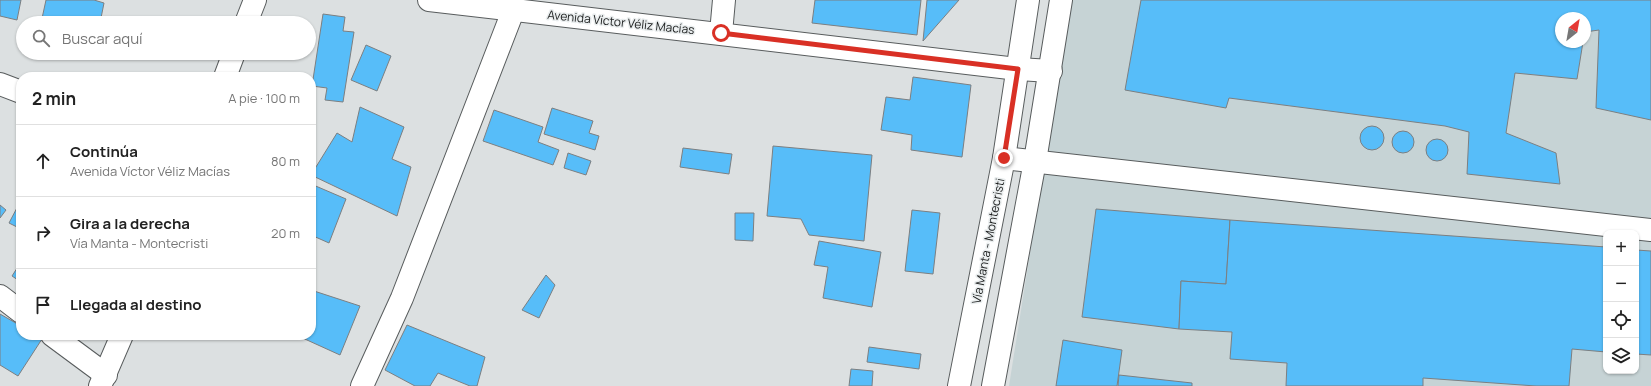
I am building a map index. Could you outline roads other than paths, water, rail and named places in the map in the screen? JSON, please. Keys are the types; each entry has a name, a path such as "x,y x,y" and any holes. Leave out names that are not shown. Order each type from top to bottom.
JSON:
{"street":[{"path":"249,16 255,0"},
{"path":"721,33 724,0"},
{"name":"Vía Manta - Montecristi","path":"959,386 1004,158 1028,0"},
{"path":"993,386 1051,71 1061,0"},
{"name":"Avenida Víctor Véliz Macías","path":"439,1 513,11 721,33 1018,69 1051,71"},
{"path":"362,386 402,298 513,11"},
{"path":"227,72 231,60"},
{"path":"0,84 16,90"},
{"path":"1004,158 1651,230"},
{"path":"0,296 16,308"},
{"path":"58,340 103,380 120,340"}]}
